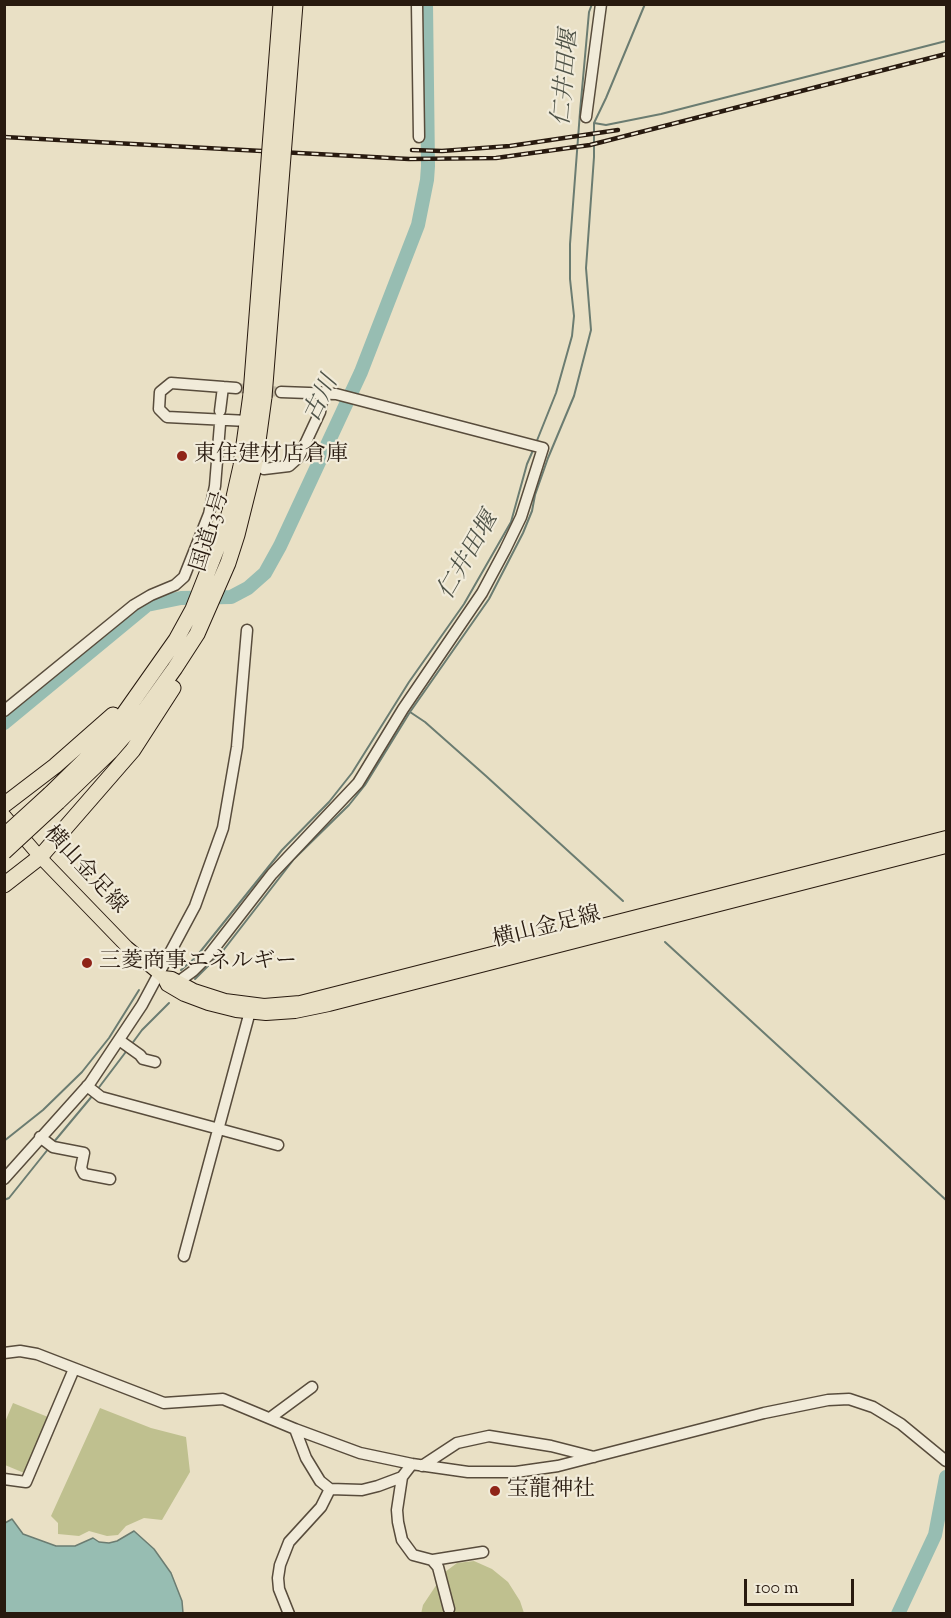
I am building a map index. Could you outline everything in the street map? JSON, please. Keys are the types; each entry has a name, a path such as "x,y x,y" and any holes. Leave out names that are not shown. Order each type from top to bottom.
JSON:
{"highway":[{"name":"国道13号","path":"4,852 95,750 155,673 176,640 200,609 237,535 255,464 257,396 281,4"},
{"name":"国道13号","path":"210,588 242,466 248,422 257,396 296,4"},
{"name":"国道13号","path":"4,836 111,751 137,721 197,634 200,609"},
{"path":"4,885 40,857 133,750 184,672 197,634"},
{"path":"4,805 55,766 102,725 155,673"}],"main road":[{"name":"横山金足線","path":"4,815 40,857 127,947 161,976 167,985 195,1000 222,1008 295,1012 946,847"},
{"name":"横山金足線","path":"161,976 172,978 211,996 251,1008 315,1000 946,837"}],"street":[{"path":"417,4 419,137"},
{"path":"586,117 601,4"},
{"path":"236,388 171,383 160,392 159,409 166,417 248,422"},
{"path":"220,411 223,387"},
{"path":"178,982 194,971 272,874 358,783 408,700 482,593 506,550 521,517 543,448 330,393 281,392"},
{"path":"255,464 264,469 289,466 299,457 330,393"},
{"path":"4,711 134,605 175,585 184,577 209,514 215,486 220,423"},
{"path":"4,1179 46,1142 92,1090 126,1045 195,906 223,828 237,747 247,630"},
{"path":"184,1256 251,1008"},
{"path":"126,1045 144,1059 155,1062"},
{"path":"92,1090 219,1130 278,1145"},
{"path":"46,1142 84,1153 81,1168 84,1174 110,1179"},
{"path":"4,1353 20,1351 37,1354 164,1403 223,1399 360,1453 417,1465 493,1473 558,1466 828,1400 849,1400 873,1407 901,1424 945,1460"},
{"path":"4,1479 26,1482 74,1369"},
{"path":"270,1418 312,1387"},
{"path":"295,1429 306,1458 320,1481 330,1490 362,1490 402,1477 417,1465 457,1443 489,1436 551,1446 594,1457"},
{"path":"402,1477 397,1510 398,1522 402,1540 413,1555 433,1560 483,1552"},
{"path":"289,1614 279,1589 280,1564 289,1542 321,1507 330,1490"},
{"path":"433,1560 438,1567 449,1609"}],"green space":[{"path":"13,1403 53,1419 29,1475 5,1465 5,1422"},
{"path":"100,1408 151,1428 186,1437 190,1472 162,1520 144,1518 126,1526 118,1535 107,1536 89,1531 79,1536 58,1534 58,1523 51,1516"},
{"path":"474,1561 492,1569 508,1582 520,1601 524,1613 421,1614 423,1605 445,1572 457,1563"}],"water":[{"path":"12,1519 23,1534 56,1546 75,1546 93,1538 99,1542 109,1543 134,1531 154,1549 171,1573 182,1601 183,1613 5,1613 5,1523"}],"waterway":[{"name":"古川","path":"4,723 147,605 181,598 231,597 248,588 265,573 280,546 361,372 418,225 428,166 426,4"},
{"name":"仁井田堰","path":"536,443 556,393 572,336 574,316 570,279 570,244 589,12 592,4"},
{"path":"195,979 222,952 294,859 349,805 365,785 410,712 489,599 523,533 548,458 574,396 591,330 586,268 594,157 594,123 645,4"},
{"path":"594,123 606,125 661,114 946,41"},
{"name":"仁井田堰","path":"181,970 196,957 282,850 329,802 352,773 409,682 464,604 511,522 527,464 534,448"},
{"path":"410,712 425,722 486,776 623,901"},
{"path":"665,942 946,1200"},
{"path":"4,1141 43,1110 82,1072 109,1038 139,990"},
{"path":"131,1045 142,1030 169,1003"},
{"path":"97,1090 128,1049"},
{"path":"53,1143 93,1095"},
{"path":"4,1200 9,1198 49,1148"},
{"path":"898,1614 935,1535 946,1477"}],"tunnel":[{"path":"236,388 281,392"}],"railway":[{"path":"4,137 409,159 496,158 590,145 946,54"},
{"path":"412,150 442,151 510,146 618,130"}],"place":[{"name":"東住建材店倉庫","path":"182,456"},
{"name":"三菱商事エネルギー","path":"87,963"},
{"name":"宝龍神社","path":"495,1491"}]}
